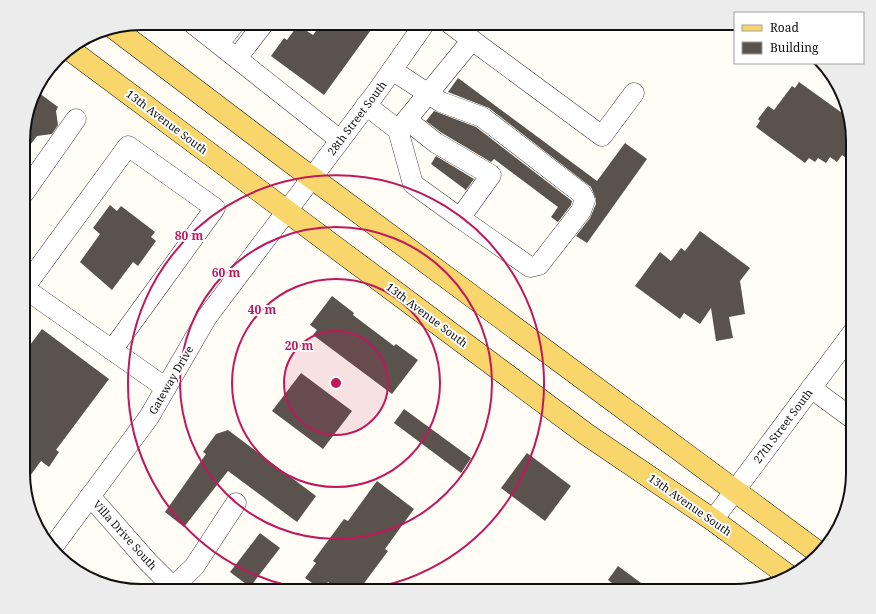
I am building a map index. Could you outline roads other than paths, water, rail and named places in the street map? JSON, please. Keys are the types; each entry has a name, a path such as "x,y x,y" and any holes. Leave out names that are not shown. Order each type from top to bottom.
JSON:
{"main road":[{"path":"119,32 312,178 815,550"},
{"name":"13th Avenue South","path":"74,53 586,434 713,520 784,573"}],"street":[{"path":"201,30 340,140"},
{"path":"228,51 233,30"},
{"path":"228,51 244,30"},
{"path":"228,51 255,30"},
{"name":"28th Street South","path":"287,211 392,70 419,30"},
{"path":"458,30 602,136 634,93"},
{"path":"392,70 428,94 441,102 482,117 581,193 585,200 581,211 539,265 530,268 413,184 403,125 428,94 472,40"},
{"path":"366,105 436,143 491,176 460,218"},
{"path":"30,184 76,119"},
{"path":"30,280 128,146 215,208 112,350"},
{"name":"Gateway Drive","path":"55,544 149,417 207,317 287,211"},
{"path":"30,292 166,388"},
{"name":"27th Street South","path":"713,520 846,341"},
{"path":"811,388 846,413"},
{"name":"Villa Drive South","path":"90,496 148,562 170,584"},
{"path":"179,584 194,567 236,504"}]}
